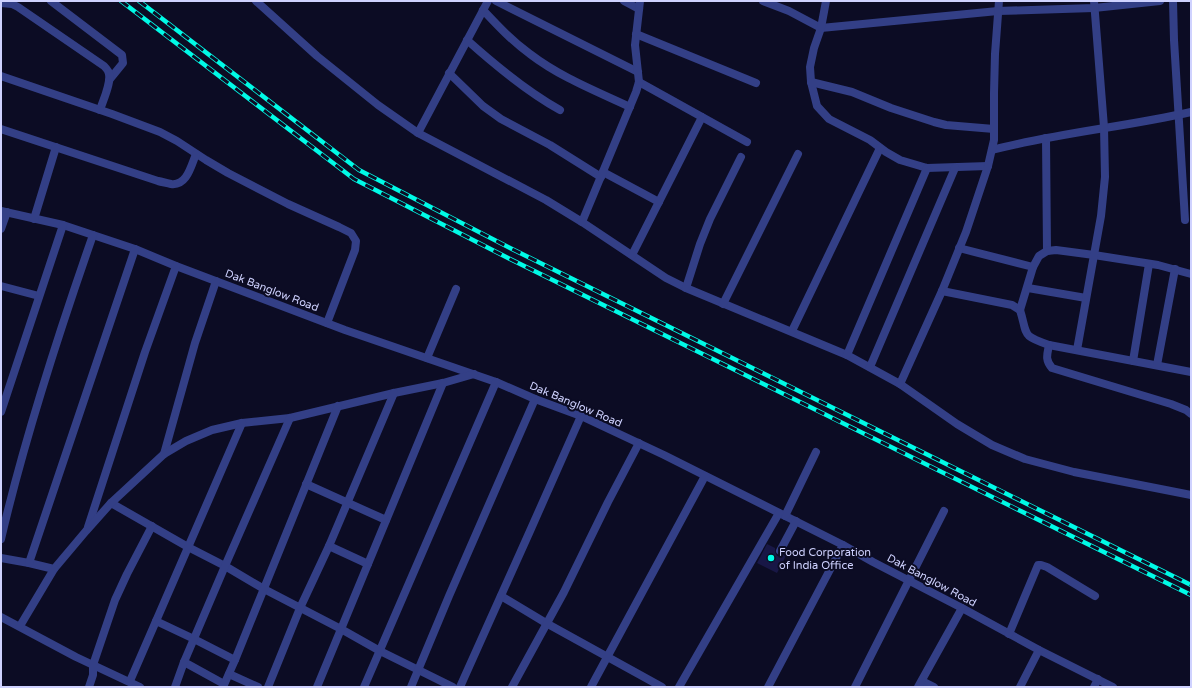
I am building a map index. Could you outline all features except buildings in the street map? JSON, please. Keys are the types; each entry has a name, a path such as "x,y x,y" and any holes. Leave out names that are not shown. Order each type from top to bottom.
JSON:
{"street":[{"path":"51,1 122,55 123,63 110,79 100,110"},
{"path":"256,1 317,56 378,105 418,132 540,197 582,222 666,278 723,304 792,331 847,355 900,384 962,428 992,445 1025,459 1074,472 1191,495"},
{"path":"418,132 488,1"},
{"path":"496,1 638,72"},
{"path":"582,222 630,107 638,82 635,45 640,5 624,1"},
{"path":"763,1 789,11 821,28 998,11 1160,1"},
{"path":"826,1 821,28 814,48 810,67 811,82 817,106 830,119 870,140 900,160 927,168 988,166"},
{"path":"900,384 942,291 988,166 994,140 995,54 999,1"},
{"path":"1173,1 1179,115 1187,188 1186,220"},
{"path":"1,3 12,4 18,7 97,62 109,71 110,79"},
{"path":"1077,350 1101,216 1105,177 1104,127 1094,4"},
{"path":"483,10 504,32 544,64 630,107"},
{"path":"636,34 756,83"},
{"path":"467,40 501,70 528,91 560,110"},
{"path":"449,73 484,106 501,119 602,174 659,202"},
{"path":"1,76 160,132 228,173 270,195 350,233 356,240 354,250 327,323"},
{"path":"638,82 747,142"},
{"path":"811,82 852,92 891,108 934,122 946,125 994,129"},
{"path":"992,150 1046,138 1104,127 1154,120 1191,112"},
{"path":"632,255 702,117"},
{"path":"1,129 158,181 172,184 179,184 189,173 196,154"},
{"path":"1046,138 1047,251"},
{"path":"34,219 56,147"},
{"path":"792,331 880,148"},
{"path":"723,304 798,154"},
{"path":"686,288 700,244 710,219 741,157"},
{"path":"847,355 927,168"},
{"path":"870,367 955,168"},
{"path":"1,229 4,212"},
{"name":"Dak Banglow Road","path":"4,212 63,225 135,249 327,323 496,382 535,399 581,416 796,521 962,608 1008,634 1113,687"},
{"path":"1,412 4,396 63,225"},
{"path":"1,539 34,418 66,312 92,234"},
{"path":"959,248 1034,267"},
{"path":"29,563 135,249"},
{"path":"1191,274 1175,269 1094,255 1056,250 1047,251 1039,256 1020,310 1026,334 1033,339 1049,345 1191,372"},
{"path":"1133,361 1149,264"},
{"path":"86,531 145,352 176,266"},
{"path":"1157,365 1175,269"},
{"path":"164,454 195,343 216,281"},
{"path":"1,286 39,296"},
{"path":"1028,288 1086,298"},
{"path":"427,358 456,289"},
{"path":"942,291 1012,305 1020,310"},
{"path":"1049,345 1047,355 1048,363 1052,368 1171,404 1186,410 1191,414"},
{"path":"20,626 54,569 86,531 111,504 164,454 186,441 212,430 242,423 290,418 443,383 474,374"},
{"path":"364,687 496,382"},
{"path":"317,687 443,383"},
{"path":"268,687 300,608 329,546 394,393"},
{"path":"411,687 535,399"},
{"path":"184,662 223,685 235,660 338,406"},
{"path":"460,687 502,596 581,416"},
{"path":"175,687 184,662 225,566 290,418"},
{"path":"130,681 242,423"},
{"path":"512,687 564,592 639,443"},
{"path":"679,687 782,514 816,452"},
{"path":"592,687 705,476"},
{"path":"306,484 386,520"},
{"path":"111,504 264,589 380,651 453,687"},
{"path":"855,687 944,511"},
{"path":"780,551 796,521"},
{"path":"89,687 93,675 93,665 115,600 152,526"},
{"path":"768,687 843,545"},
{"path":"329,546 368,564"},
{"path":"1,558 54,569"},
{"path":"1008,634 1038,566 1041,565 1047,567 1094,596"},
{"path":"502,596 546,623 662,687"},
{"path":"934,687 920,684 962,608"},
{"path":"1,617 93,665 140,687"},
{"path":"156,621 235,660"},
{"path":"1020,687 1039,650"},
{"path":"229,674 258,687"},
{"path":"1094,687 1098,679"}],"railway":[{"path":"121,1 354,179 508,258 1191,595"},
{"path":"139,1 359,170 512,249 1191,585"}],"place":[{"name":"Food Corporation of India Office","path":"771,558"}]}
